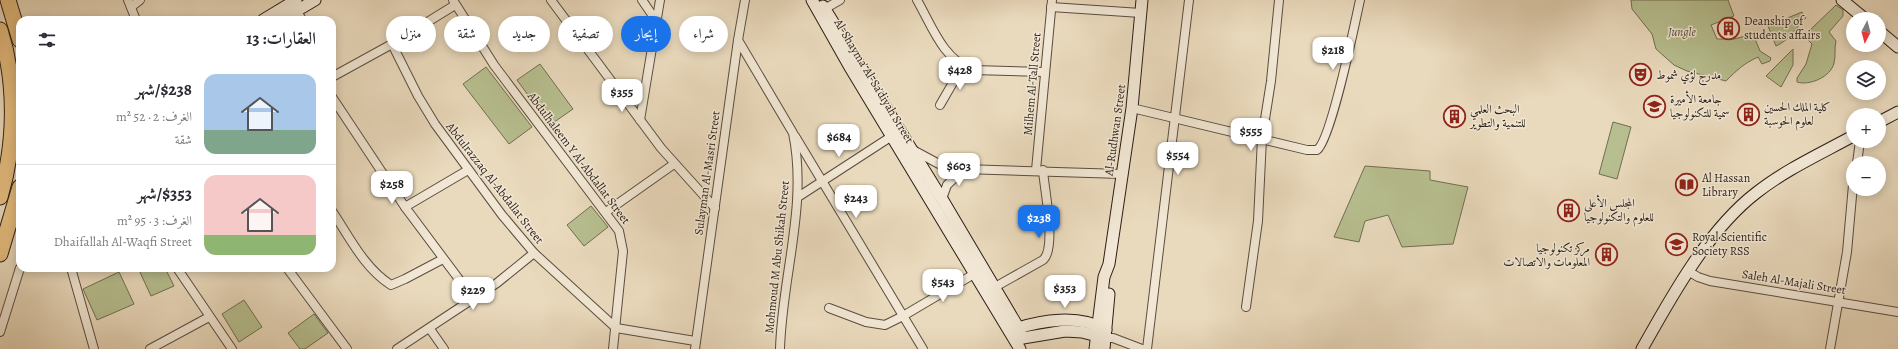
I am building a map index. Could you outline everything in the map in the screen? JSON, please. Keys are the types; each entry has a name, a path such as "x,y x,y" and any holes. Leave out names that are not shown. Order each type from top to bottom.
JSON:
{"highway":[{"path":"8,0 16,27"},
{"path":"0,30 8,63 12,97 12,138 3,173 0,197"},
{"path":"1,254 16,202"}],"street":[{"path":"134,16 129,3 140,0"},
{"path":"288,16 315,0"},
{"path":"551,0 674,164 715,208"},
{"path":"642,0 653,16"},
{"path":"658,16 660,0"},
{"name":"Sulayman Al-Masri Street","path":"695,345 745,0"},
{"name":"Al-Shayma' Al-Sa'diyah Street","path":"812,0 821,7 942,199 995,287 1017,337"},
{"path":"821,7 840,0"},
{"path":"917,0 947,54 962,66 973,70 1044,72"},
{"name":"Al-Rudhwan Street","path":"1095,349 1104,336 1111,277 1108,264 1132,108 1142,0"},
{"path":"1147,349 1174,119 1184,56 1189,0"},
{"path":"1246,308 1258,221 1262,138 1279,0"},
{"path":"1132,108 1307,150 1317,150 1321,147 1335,105 1360,0"},
{"path":"1842,0 1857,12"},
{"path":"433,16 454,2"},
{"name":"Abdulhaleem Y Al-Abdallat Street","path":"454,2 494,65 619,231 623,244 616,328 612,349"},
{"path":"1051,3 1141,13"},
{"name":"Milhem Al-Tall Street","path":"995,287 1043,260 1048,254 1050,220 1039,170 1044,72 1051,3"},
{"name":"Al-Shayma' Al-Sa'diyah Street","path":"821,7 851,69 974,274 1017,337"},
{"path":"277,16 298,10"},
{"path":"1886,37 1898,47"},
{"name":"Mohmoud M Abu Shikah Street","path":"738,40 793,133 797,159 798,197 780,349"},
{"path":"336,72 386,47"},
{"name":"Abdulrazzaq Al-Abdallat Street","path":"396,52 418,96 435,124 502,215 534,253 616,328"},
{"path":"640,120 652,52"},
{"path":"940,105 962,66"},
{"path":"336,103 405,207 473,298"},
{"path":"1886,118 1898,112"},
{"path":"793,133 924,349"},
{"path":"798,197 892,136"},
{"path":"1642,349 1688,271 1735,211 1756,193 1779,177 1846,140"},
{"path":"912,150 928,160 939,164 964,169 1039,170 1122,174"},
{"path":"606,212 674,164"},
{"path":"942,199 948,185 964,169"},
{"path":"405,207 468,170"},
{"path":"1830,349 1847,252 1852,196"},
{"path":"336,217 377,275 390,285 406,279 443,259"},
{"path":"397,349 430,329 473,298 497,283 534,253"},
{"name":"Saleh Al-Majali Street","path":"1688,271 1698,277 1710,281 1898,312"},
{"path":"0,332 19,272"},
{"path":"72,272 94,349"},
{"path":"180,272 232,349"},
{"path":"290,272 347,349"},
{"path":"829,308 879,325 891,323 974,274"},
{"path":"150,349 159,347 209,317"},
{"path":"1017,337 1075,320 1104,336 1142,349"},
{"path":"616,328 695,345"},
{"path":"430,329 444,349"}],"green space":[{"name":"Jungle","path":"1631,0 1728,0 1734,16 1711,25 1717,39 1734,39 1753,34 1760,51 1771,58 1770,61 1762,64 1758,57 1740,68 1726,81 1687,71 1674,65 1656,49 1652,34 1632,9"},
{"path":"1836,5 1843,10 1843,16 1829,32 1836,41 1835,60 1832,68 1819,79 1807,83 1797,82 1797,78 1806,64 1812,44 1808,40 1808,32"},
{"path":"1802,12 1806,18 1789,37 1776,46 1768,26"},
{"path":"1793,49 1793,65 1781,87 1766,76"},
{"path":"540,64 573,109 550,125 517,80"},
{"path":"486,67 532,127 509,144 463,84"},
{"path":"1613,122 1631,127 1617,179 1599,174"},
{"path":"1365,166 1430,171 1430,180 1468,187 1453,244 1402,247 1388,215 1365,221 1359,242 1334,237"},
{"path":"591,206 608,227 584,246 567,225"},
{"path":"119,272 134,304 97,320 83,289"},
{"path":"140,272 167,272 174,286 151,296"},
{"path":"244,300 262,327 239,342 222,314"},
{"path":"314,314 328,333 305,349 300,349 288,333"}],"place":[{"name":"Deanship of students affairs","path":"1728,28"},
{"name":"مدرج لؤي شموط","path":"1641,75"},
{"name":"جامعة الأميرة سمية للتكنولوجيا","path":"1655,106"},
{"name":"كلية الملك الحسين لعلوم الحوسبة","path":"1749,114"},
{"name":"البحث العلمي للتنمية والتطوير","path":"1454,116"},
{"name":"Al Hassan Library","path":"1686,185"},
{"name":"المجلس الأعلى للعلوم والتكنولوجيا","path":"1568,210"},
{"name":"Royal Scientific Society RSS","path":"1677,244"},
{"name":"مركز تكنولوجيا المعلومات والاتصالات","path":"1606,255"}]}
